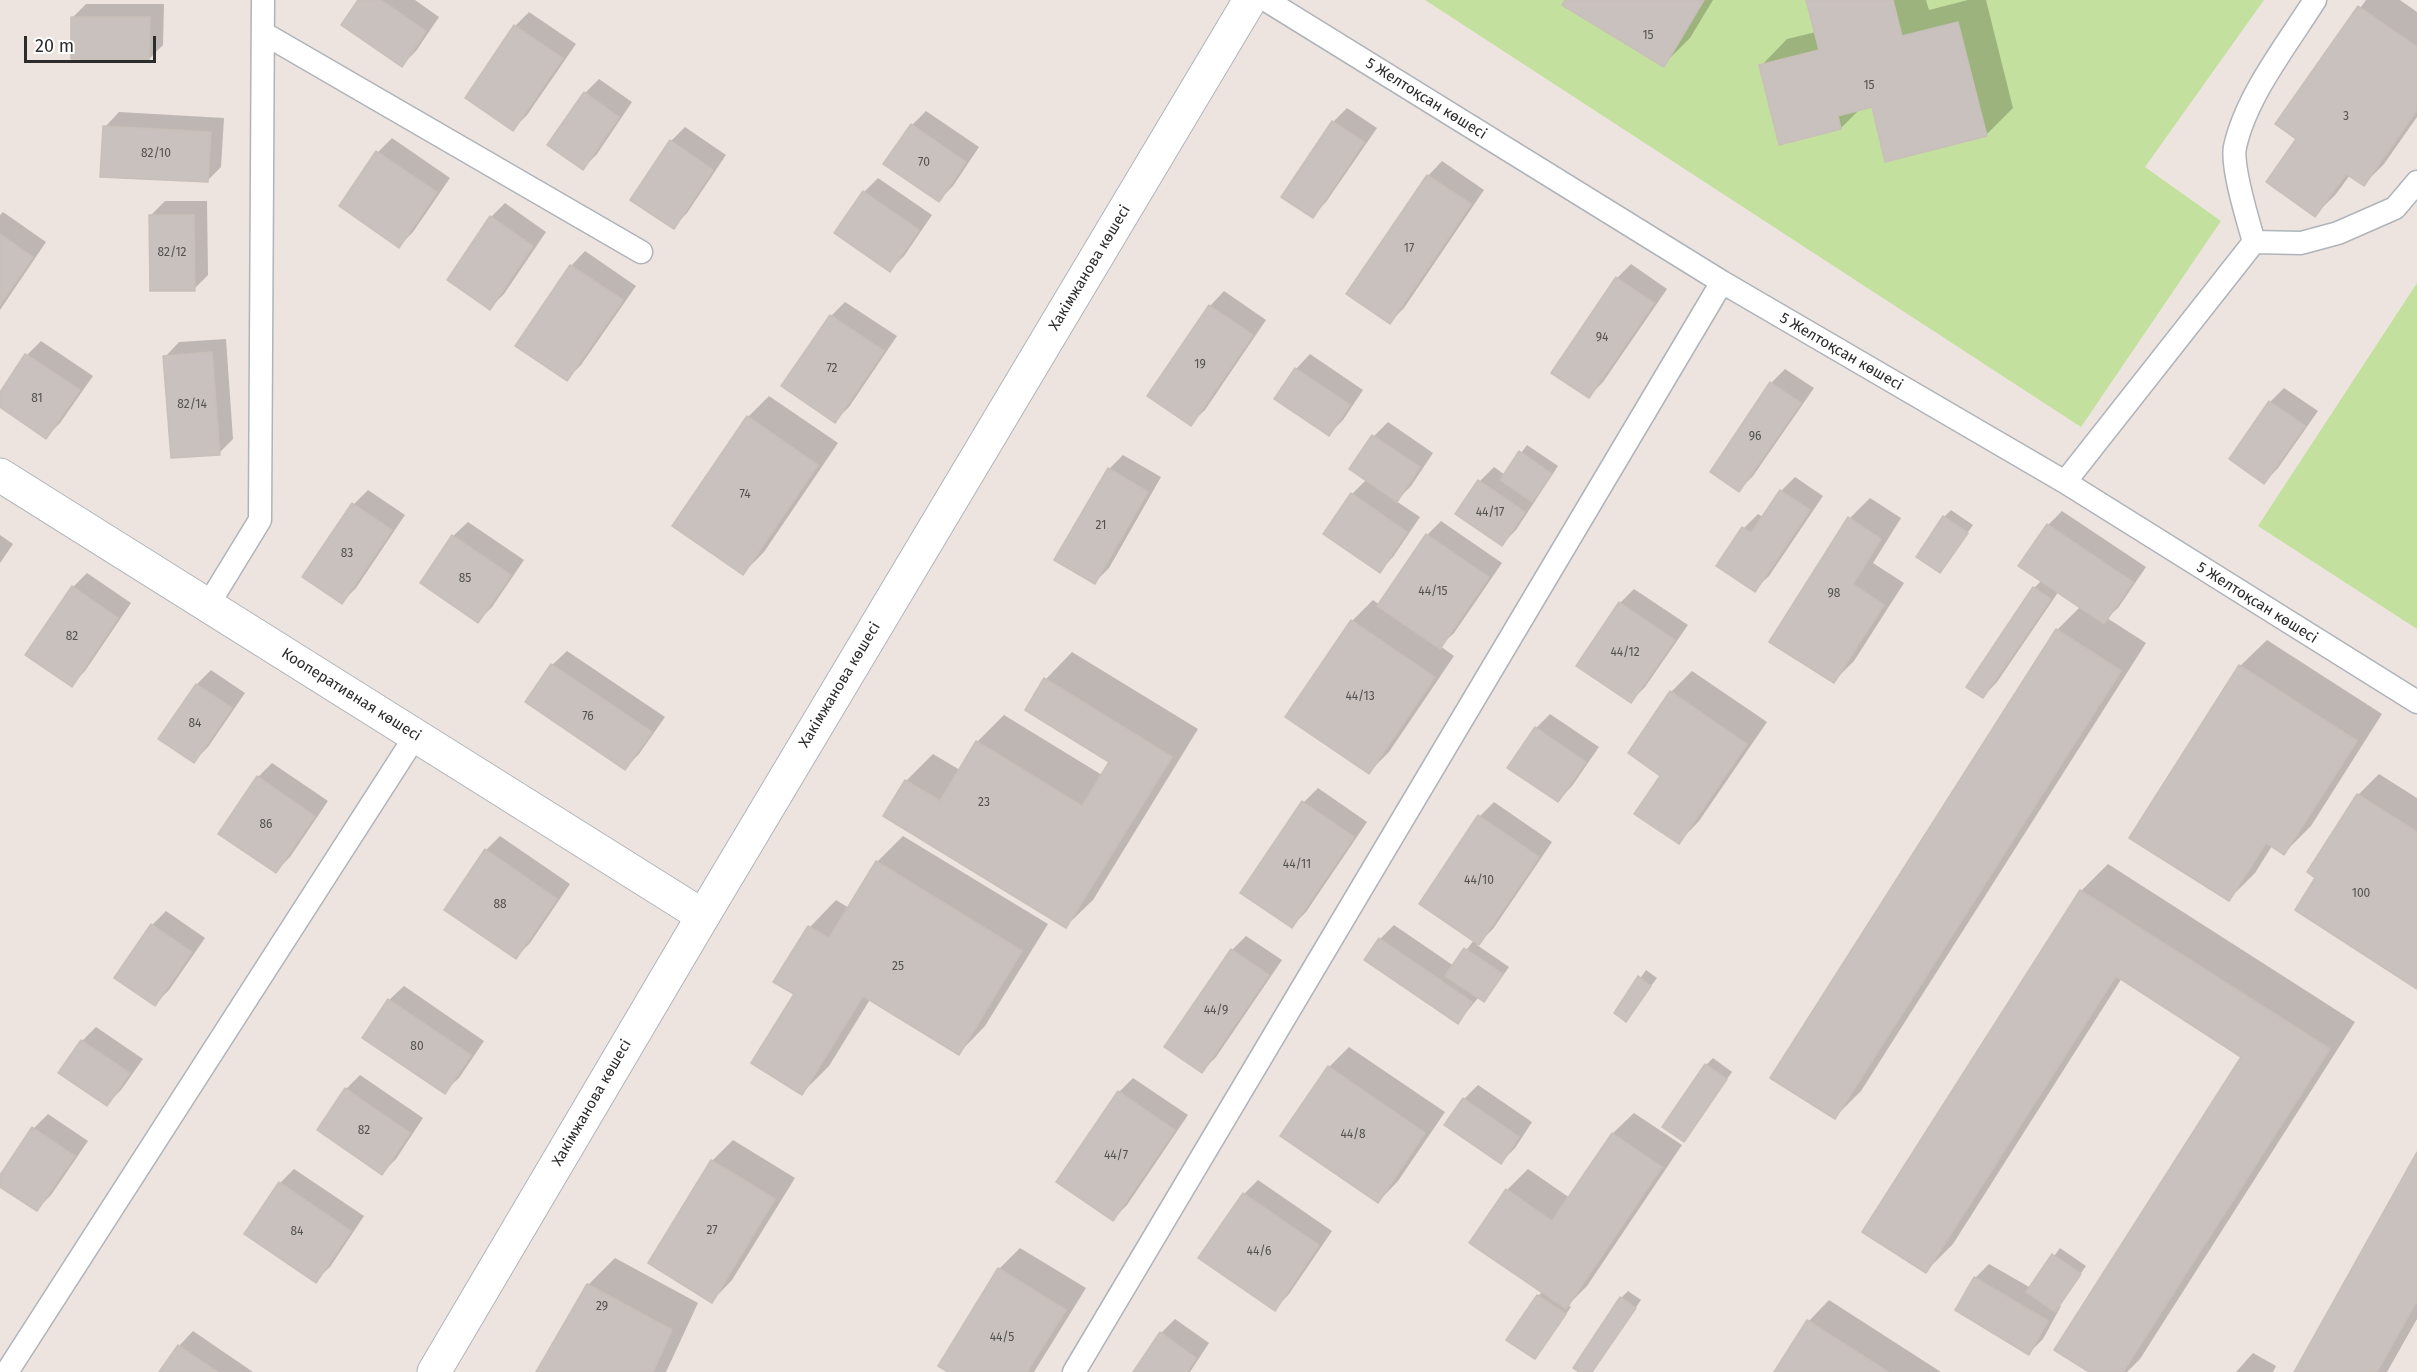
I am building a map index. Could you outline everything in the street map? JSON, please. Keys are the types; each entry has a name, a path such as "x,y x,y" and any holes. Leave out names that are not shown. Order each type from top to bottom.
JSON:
{"street":[{"name":"Хакімжанова көшесі","path":"434,1372 703,916 1250,0"},
{"name":"Кооперативная көшесі","path":"0,475 703,916"}],"lane":[{"path":"208,605 260,520 263,0"},
{"name":"5 Желтоқсан көшесі","path":"1266,0 1722,282 2065,482 2417,702"},
{"path":"2254,242 2246,216 2234,148 2253,100 2315,0"},
{"path":"263,33 641,252"},
{"path":"2254,242 2301,243 2338,233 2395,208 2417,182"},
{"path":"2065,482 2254,242"},
{"path":"1074,1372 1722,282"},
{"path":"7,1372 416,735"}],"green space":[{"path":"1425,0 2264,0 2145,167 2221,221 2081,427"},
{"path":"2417,283 2417,629 2258,526"}],"building":[{"path":"358,0 381,0 426,31 402,67 341,25"},
{"path":"1565,0 1704,0 1664,67 1562,5"},
{"path":"1806,0 1893,0 1902,36 1958,22 1987,136 1885,162 1872,107 1838,116 1841,129 1779,145 1759,65 1819,50"},
{"path":"2358,6 2417,47 2417,110 2364,186 2346,174 2315,217 2266,182 2296,139 2275,124"},
{"path":"71,17 150,17 149,60 71,59"},
{"path":"514,25 563,58 513,131 465,98"},
{"path":"584,92 619,117 583,170 547,145"},
{"path":"1332,121 1364,142 1313,218 1281,197"},
{"path":"911,124 966,162 939,202 883,164"},
{"path":"103,126 211,132 208,182 100,177"},
{"path":"670,140 713,170 674,229 630,200"},
{"path":"376,151 437,192 399,248 339,206"},
{"path":"1427,175 1471,204 1390,324 1346,294"},
{"path":"863,191 919,230 890,272 834,233"},
{"path":"149,215 194,215 195,291 150,291"},
{"path":"490,216 533,246 490,310 447,280"},
{"path":"0,234 33,257 0,305"},
{"path":"570,265 623,300 567,381 515,346"},
{"path":"1616,277 1654,303 1589,398 1551,373"},
{"path":"1209,305 1253,335 1191,426 1147,396"},
{"path":"830,315 884,351 835,423 781,386"},
{"path":"212,352 220,455 171,458 163,356"},
{"path":"25,354 80,390 46,439 0,407 0,392"},
{"path":"1295,368 1350,405 1329,436 1274,399"},
{"path":"1770,382 1801,403 1739,492 1710,472"},
{"path":"2269,401 2305,426 2264,484 2229,459"},
{"path":"747,416 818,465 743,575 672,526"},
{"path":"1372,435 1420,467 1397,502 1349,469"},
{"path":"1519,451 1552,474 1532,502 1500,480"},
{"path":"1108,468 1148,492 1095,584 1054,560"},
{"path":"1478,480 1525,512 1502,546 1455,514"},
{"path":"1780,490 1810,510 1755,592 1716,566 1742,527 1751,533"},
{"path":"1351,493 1407,532 1380,573 1323,534"},
{"path":"352,503 392,530 342,604 302,577"},
{"path":"1943,516 1968,533 1940,573 1916,557"},
{"path":"1848,517 1881,539 1853,584 1884,605 1834,683 1769,642"},
{"path":"2047,524 2133,582 2104,624 2018,566"},
{"path":"1426,534 1489,577 1440,649 1377,606"},
{"path":"452,535 511,575 478,623 420,583"},
{"path":"72,586 118,618 72,687 25,655"},
{"path":"2033,587 2051,599 1983,698 1966,687"},
{"path":"1619,602 1675,640 1631,703 1576,666"},
{"path":"1351,620 1435,677 1369,774 1285,717"},
{"path":"2056,629 2121,671 1835,1119 1770,1078"},
{"path":"551,664 652,732 625,770 525,702"},
{"path":"2239,665 2357,741 2284,855 2266,843 2229,901 2129,838"},
{"path":"1044,678 1172,757 1066,928 883,816 905,780 940,801 976,741 1082,806 1109,762 1025,710"},
{"path":"196,684 232,708 194,763 158,739"},
{"path":"1670,691 1747,744 1679,844 1634,814 1660,776 1628,753"},
{"path":"1535,727 1586,762 1558,802 1507,768"},
{"path":"257,776 315,816 276,873 218,834"},
{"path":"2357,794 2417,832 2417,989 2295,910 2315,878 2307,872"},
{"path":"1302,801 1354,837 1292,928 1240,893"},
{"path":"1478,815 1539,857 1479,945 1419,904"},
{"path":"485,849 557,899 516,959 444,910"},
{"path":"876,861 1022,951 959,1055 863,996 802,1095 751,1063 794,994 773,982 808,926 829,938"},
{"path":"2080,890 2330,1049 2123,1372 2089,1372 2054,1350 2241,1057 2116,976 1926,1273 1862,1232"},
{"path":"151,924 192,952 155,1006 114,978"},
{"path":"1379,938 1472,1002 1458,1024 1364,960"},
{"path":"1464,948 1503,974 1484,1002 1445,976"},
{"path":"1231,949 1269,975 1202,1073 1164,1047"},
{"path":"1638,976 1651,986 1626,1022 1614,1013"},
{"path":"388,999 471,1055 445,1094 362,1038"},
{"path":"81,1040 130,1073 107,1106 58,1073"},
{"path":"1705,1064 1727,1079 1684,1142 1662,1127"},
{"path":"1328,1066 1425,1133 1378,1203 1280,1136"},
{"path":"345,1088 410,1133 382,1175 317,1130"},
{"path":"1118,1091 1175,1130 1113,1221 1056,1182"},
{"path":"1463,1098 1519,1137 1501,1164 1444,1125"},
{"path":"32,1127 75,1156 37,1211 0,1187 0,1175"},
{"path":"1612,1133 1662,1167 1566,1309 1469,1243 1506,1189 1552,1221"},
{"path":"2417,1152 2417,1301 2377,1372 2294,1372"},
{"path":"711,1160 775,1199 712,1303 648,1263"},
{"path":"279,1182 351,1231 316,1283 244,1234"},
{"path":"1243,1193 1319,1245 1275,1311 1198,1258"},
{"path":"2052,1254 2081,1274 2055,1312 2026,1292"},
{"path":"998,1268 1066,1310 1027,1372 948,1372 938,1366"},
{"path":"1974,1277 2048,1321 2029,1355 1955,1310"},
{"path":"587,1284 672,1330 653,1372 536,1372"},
{"path":"1537,1295 1566,1314 1535,1359 1506,1340"},
{"path":"1620,1297 1636,1308 1592,1372 1579,1372 1573,1368"},
{"path":"1807,1320 1888,1372 1774,1372"},
{"path":"1160,1332 1196,1358 1187,1372 1133,1372"},
{"path":"178,1345 218,1372 159,1372"}]}
